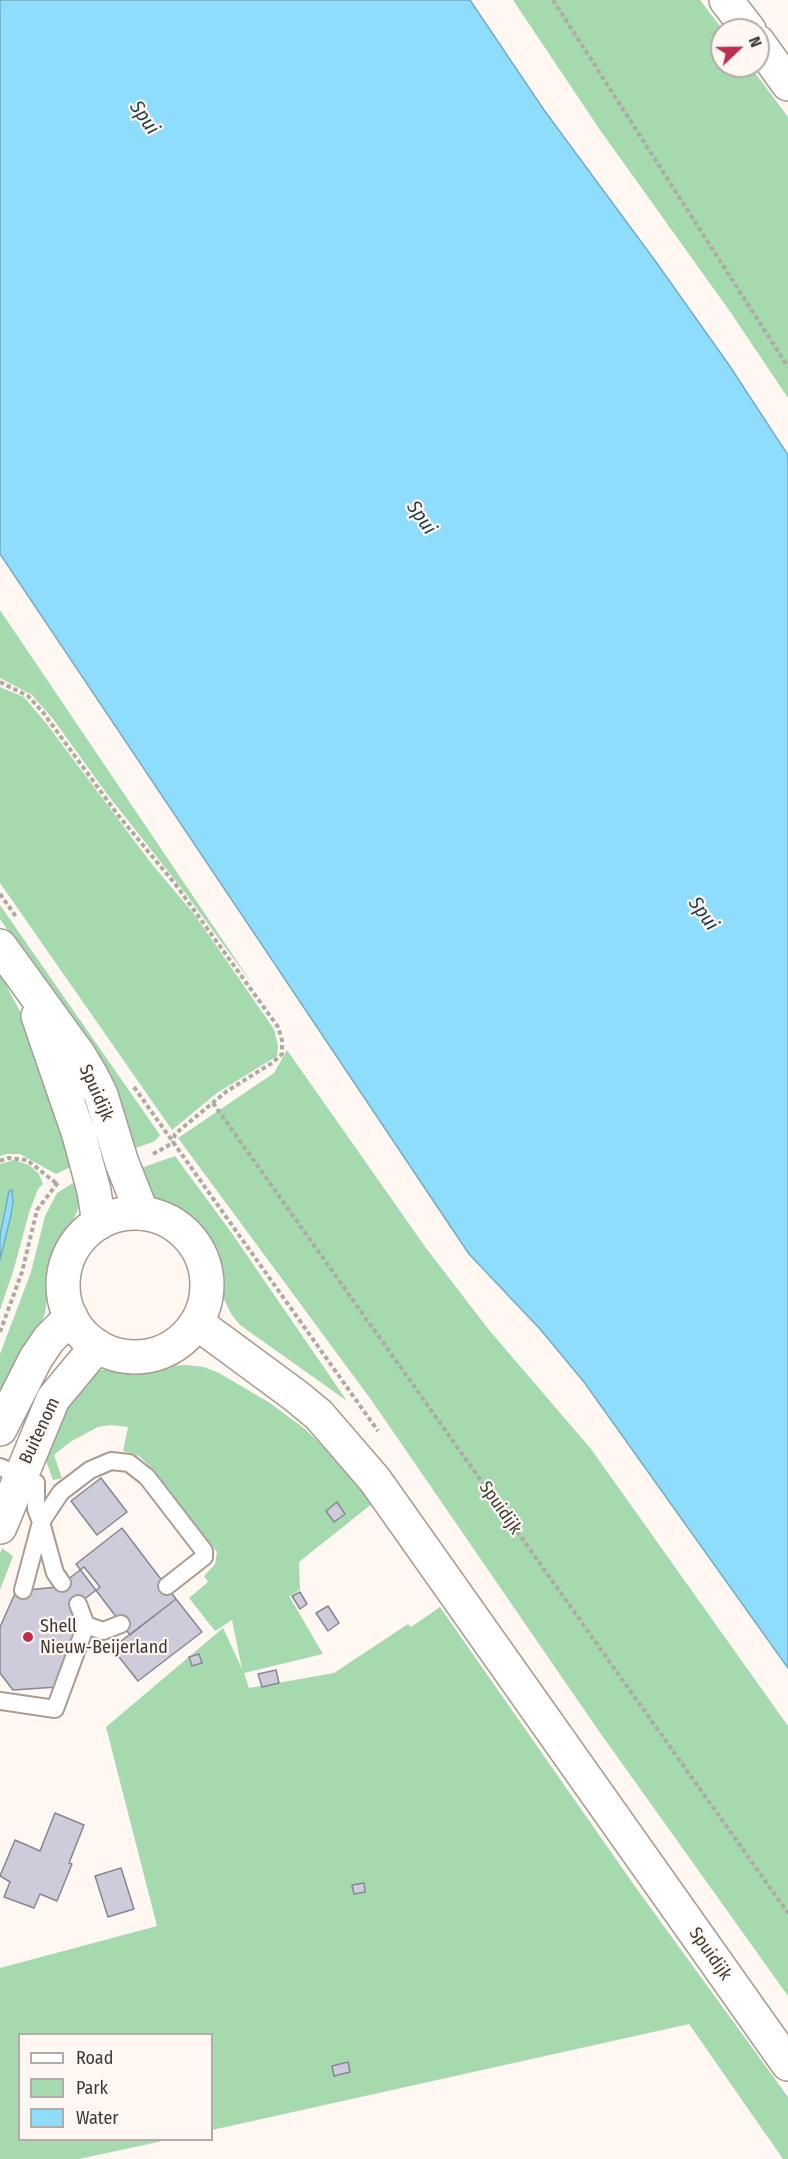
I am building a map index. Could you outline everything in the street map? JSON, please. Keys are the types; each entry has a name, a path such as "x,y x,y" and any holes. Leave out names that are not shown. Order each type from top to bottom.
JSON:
{"main road":[{"path":"770,59 788,84"},
{"name":"Spuidijk","path":"0,946 79,1055 100,1095 122,1163 142,1214"},
{"name":"Spuidijk","path":"27,986 79,1135 94,1191 99,1223"},
{"path":"142,1214 160,1217 176,1226 190,1238 200,1253 206,1270 207,1288 204,1306 197,1323 187,1336 174,1346 152,1355 128,1357 111,1353 97,1346 82,1333 71,1317 64,1291 67,1264 79,1240 99,1223 113,1217 142,1214"},
{"name":"Buitenom","path":"0,1429 36,1358 71,1317"},
{"name":"Spuidijk","path":"197,1323 312,1409 338,1435 368,1472 788,2064"},
{"name":"Buitenom","path":"0,1527 10,1472 53,1398 97,1346"}],"lane":[{"path":"23,1590 41,1522 61,1492 90,1470 111,1461 129,1464 147,1477 204,1551 204,1557 167,1586"},
{"path":"10,1472 36,1484 36,1509 55,1573 62,1583"},
{"path":"0,1701 55,1709 86,1625 78,1604"},
{"path":"86,1625 103,1631 121,1624"}],"path":[{"path":"553,0 788,367"},
{"path":"0,682 28,696 42,711 118,815 212,933 278,1027 282,1040 282,1054 272,1063 242,1081 175,1134 173,1143"},
{"name":"Spuidijk","path":"213,1103 788,1913"},
{"path":"0,1161 8,1158 27,1160 56,1183 37,1210 22,1272 0,1332"}],"green space":[{"path":"513,0 700,0 714,18 710,18 710,78 759,78 788,117 788,398 731,313 600,130"},
{"path":"0,610 253,985 186,894 107,794 53,719 32,695 0,678"},
{"path":"0,687 24,697 46,723 151,863 194,914 274,1029 278,1046 277,1056 217,1093 172,1130 0,883"},
{"path":"0,905 160,1135 155,1141 128,1151 92,1053 0,919"},
{"path":"0,974 34,1037 77,1164 56,1174 20,1154 0,1156"},
{"path":"287,1050 426,1248 489,1330 591,1449 788,1726 788,1996 596,1727 372,1401 178,1138 274,1073"},
{"path":"175,1156 231,1232 347,1401 240,1325 231,1314 222,1295 216,1257 207,1239 189,1218 155,1200 143,1186 135,1170"},
{"path":"14,1160 29,1165 39,1174 43,1184 38,1189 29,1213 0,1310 0,1260 11,1215 9,1191 0,1236 0,1164"},
{"path":"80,1182 81,1196 77,1212 53,1263 45,1313 38,1332 0,1403 0,1354 31,1272 45,1216 57,1193 73,1183"},
{"path":"187,1365 204,1367 219,1373 270,1403 305,1429 342,1465 373,1503 299,1562 300,1590 289,1596 323,1654 244,1673 249,1688 334,1673 408,1624 411,1627 440,1607 634,1885 788,2097 788,2159 783,2159 689,2024 213,2130 213,2033 18,2033 18,2141 162,2141 79,2159 0,2159 0,1968 157,1926 106,1727 223,1628 242,1669 232,1620 215,1631 189,1598 208,1582 204,1576 215,1564 217,1552 153,1469 139,1456 123,1451 128,1427 110,1425 98,1427 70,1442 54,1455 62,1478 53,1480 43,1453 51,1429 88,1377 101,1370"},
{"path":"2,1548 13,1556 0,1590 0,1554"}],"water":[{"name":"Spui","path":"0,0 470,0 544,110 729,365 788,455 788,1668 584,1382 540,1329 469,1254 0,554"},
{"path":"12,1190 11,1215 0,1260 0,1236 9,1191"}],"building":[{"path":"101,1478 127,1512 97,1535 71,1501"},
{"path":"337,1502 345,1514 334,1522 326,1511"},
{"path":"122,1528 176,1599 130,1635 76,1564"},
{"path":"84,1567 100,1587 73,1608 82,1624 58,1687 13,1690 0,1673 0,1627 16,1591 58,1587"},
{"path":"300,1592 307,1604 300,1609 292,1596"},
{"path":"176,1599 202,1632 138,1681 112,1648"},
{"path":"328,1606 339,1623 328,1631 316,1613"},
{"path":"199,1654 202,1663 192,1666 189,1657"},
{"path":"276,1670 279,1683 262,1687 258,1674"},
{"path":"55,1813 84,1825 57,1901 40,1894 34,1908 4,1897 10,1882 0,1876 15,1840 40,1851"},
{"path":"121,1868 134,1909 108,1917 95,1876"},
{"path":"364,1883 365,1892 354,1894 352,1885"},
{"path":"348,2062 350,2072 334,2076 332,2066"}],"place":[{"name":"Shell Nieuw-Beijerland","path":"28,1637"}]}
